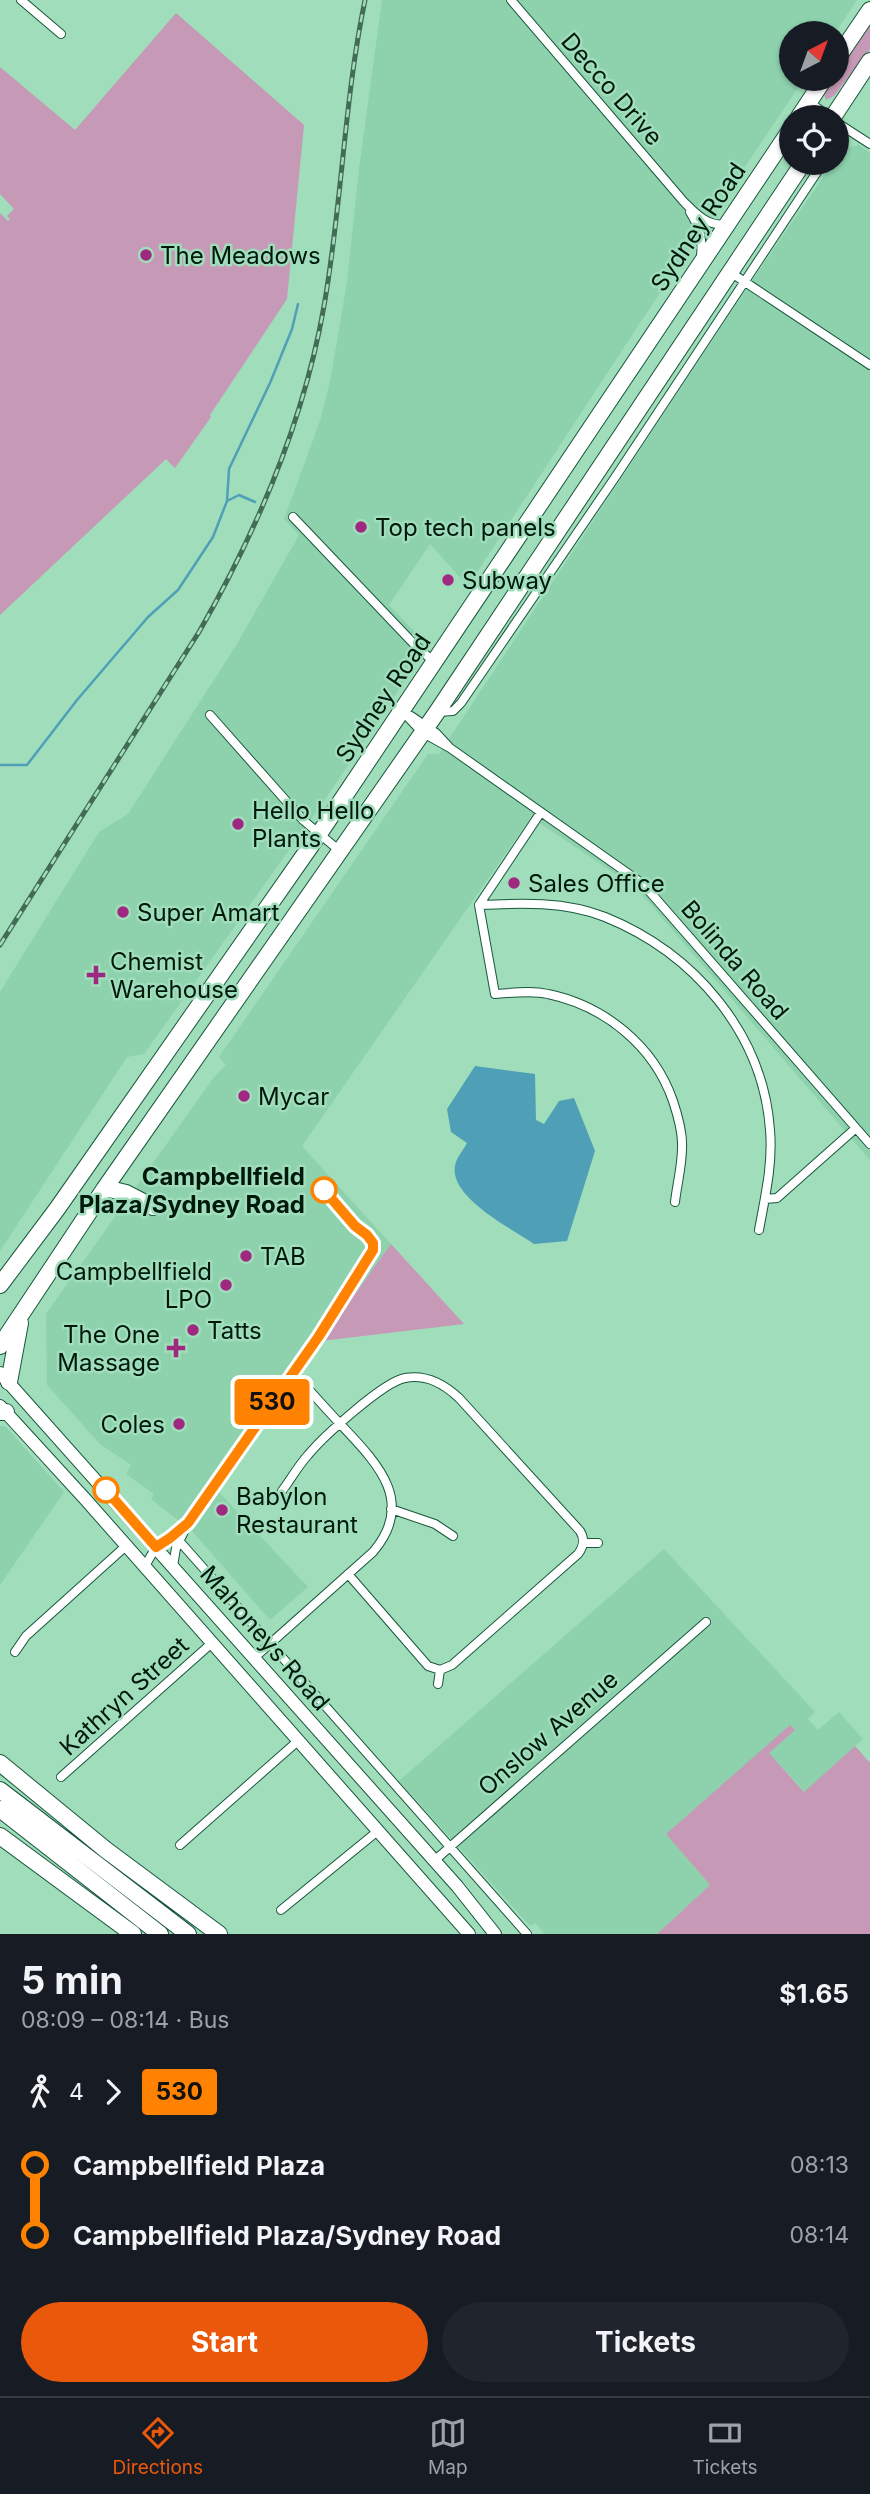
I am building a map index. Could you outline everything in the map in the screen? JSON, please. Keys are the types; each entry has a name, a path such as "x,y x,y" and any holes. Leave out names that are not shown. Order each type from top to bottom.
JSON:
{"highway":[{"path":"849,41 870,10"},
{"path":"839,105 870,61"},
{"path":"807,105 816,91"},
{"name":"Sydney Road","path":"0,1285 57,1209 319,834 779,147"},
{"name":"Sydney Road","path":"0,1346 106,1188 437,712 795,175"},
{"path":"106,1188 126,1193 153,1207"},
{"path":"4,1378 23,1310"},
{"path":"0,1763 106,1850 219,1934"},
{"path":"0,1790 188,1934"},
{"path":"0,1809 160,1934"},
{"path":"0,1836 133,1934"}],"main road":[{"name":"Mahoneys Road","path":"4,1378 434,1861 495,1934"},
{"name":"Mahoneys Road","path":"2,1410 127,1545 469,1934"},
{"path":"29,1437 44,1424"},
{"name":"Onslow Avenue","path":"418,1875 434,1861"}],"street":[{"path":"21,0 61,34"},
{"name":"Decco Drive","path":"510,0 684,202 704,221 726,225"},
{"path":"809,102 813,105"},
{"path":"849,130 870,144"},
{"name":"Sydney Road","path":"437,712 453,711 461,704 598,503 814,175"},
{"name":"Decco Drive","path":"684,202 700,230 702,245 699,266"},
{"path":"730,272 870,366"},
{"path":"583,493 598,503"},
{"path":"293,517 435,663"},
{"name":"Bolinda Road","path":"402,710 450,748 643,884 870,1144"},
{"path":"210,715 303,820 341,852"},
{"path":"541,812 479,905 495,993 532,992 573,1001 598,1012 638,1043 655,1063 667,1086 679,1120 683,1148 675,1202"},
{"path":"479,905 531,903 571,908 605,917 650,939 686,966 720,1000 755,1061 766,1100 770,1131 769,1175 759,1230"},
{"path":"765,1199 778,1198 856,1128"},
{"path":"145,1566 156,1547 176,1538 188,1523 319,1336"},
{"path":"254,1658 381,1541 388,1529 391,1509 388,1485 381,1470 293,1373"},
{"path":"282,1491 310,1452 378,1390 397,1380 423,1378 442,1384 459,1398 580,1531 583,1543 578,1553 452,1665 440,1670 428,1666 348,1574"},
{"path":"391,1509 435,1524 453,1536"},
{"path":"173,1566 176,1538"},
{"path":"176,1538 527,1934"},
{"path":"583,1543 598,1543"},
{"path":"15,1652 26,1636 127,1545"},
{"name":"Onslow Avenue","path":"434,1861 706,1622"},
{"name":"Kathryn Street","path":"61,1777 213,1642"},
{"path":"438,1684 440,1670"},
{"path":"180,1845 299,1740"},
{"path":"281,1910 379,1830"}],"shaded area":[{"path":"382,0 857,0 843,21 779,21 779,91 796,91 787,105 779,105 779,116 468,586 430,544 389,605 428,646 326,798 144,1054 127,1057 0,1251 0,992 99,832 128,814 237,644 299,535 284,519 320,421 330,382 347,282"},
{"name":"The Meadows","path":"176,13 304,125 287,299 175,468 166,459 0,615 0,213 8,221 10,219 7,216 14,209 0,194 0,67 75,130"},
{"path":"870,20 870,49 849,76 849,52"},
{"path":"825,91 838,91 826,100"},
{"path":"859,145 870,153 870,1160 645,898 630,884 531,817 302,1146 391,1244 321,1341 211,1480 182,1523 151,1499 154,1494 126,1474 131,1465 100,1444 47,1385 46,1314 214,1077 226,1065 219,1057 428,754 439,754 825,175 849,175 849,148"},
{"path":"391,1244 464,1324 321,1341"},
{"path":"0,1426 6,1427 64,1492 0,1585"},
{"path":"217,1490 308,1587 270,1620 192,1531 188,1530"},
{"path":"664,1549 815,1712 808,1719 818,1730 839,1712 863,1739 805,1792 769,1753 794,1730 666,1834 710,1885 657,1934 545,1934 535,1923 530,1926 399,1781"},
{"path":"790,1725 795,1730 769,1753 804,1792 855,1746 870,1763 870,1934 657,1934 710,1885 666,1834"}],"water":[{"path":"475,1066 535,1074 536,1120 544,1124 559,1101 574,1098 595,1151 567,1241 534,1244 496,1220 469,1198 460,1186 455,1174 456,1162 467,1143 451,1132 447,1109"}],"waterway":[{"path":"0,765 27,765 77,700 148,617 178,590 213,537 227,501 229,469 270,383 292,329 298,304"},
{"path":"227,501 239,495 255,502"}],"railway":[{"path":"0,945 199,632 240,555 276,474 304,391 324,306 352,76 365,0"}],"bus line":[{"name":"530","path":"106,1490 156,1547 188,1523 319,1336 373,1250 373,1243 367,1235 355,1226 324,1190"}],"place":[{"name":"The Meadows","path":"146,255"},
{"name":"Top tech panels","path":"361,527"},
{"name":"Subway","path":"448,580"},
{"name":"Hello Hello Plants","path":"238,824"},
{"name":"Sales Office","path":"514,883"},
{"name":"Super Amart","path":"123,912"},
{"name":"Chemist Warehouse","path":"96,975"},
{"name":"Mycar","path":"244,1096"},
{"name":"Campbellfield Plaza/Sydney Road","path":"324,1190"},
{"name":"TAB","path":"246,1256"},
{"name":"Campbellfield LPO","path":"226,1285"},
{"name":"Tatts","path":"193,1330"},
{"name":"The One Massage","path":"176,1348"},
{"name":"Coles","path":"179,1424"},
{"name":"Babylon Restaurant","path":"222,1510"}]}
